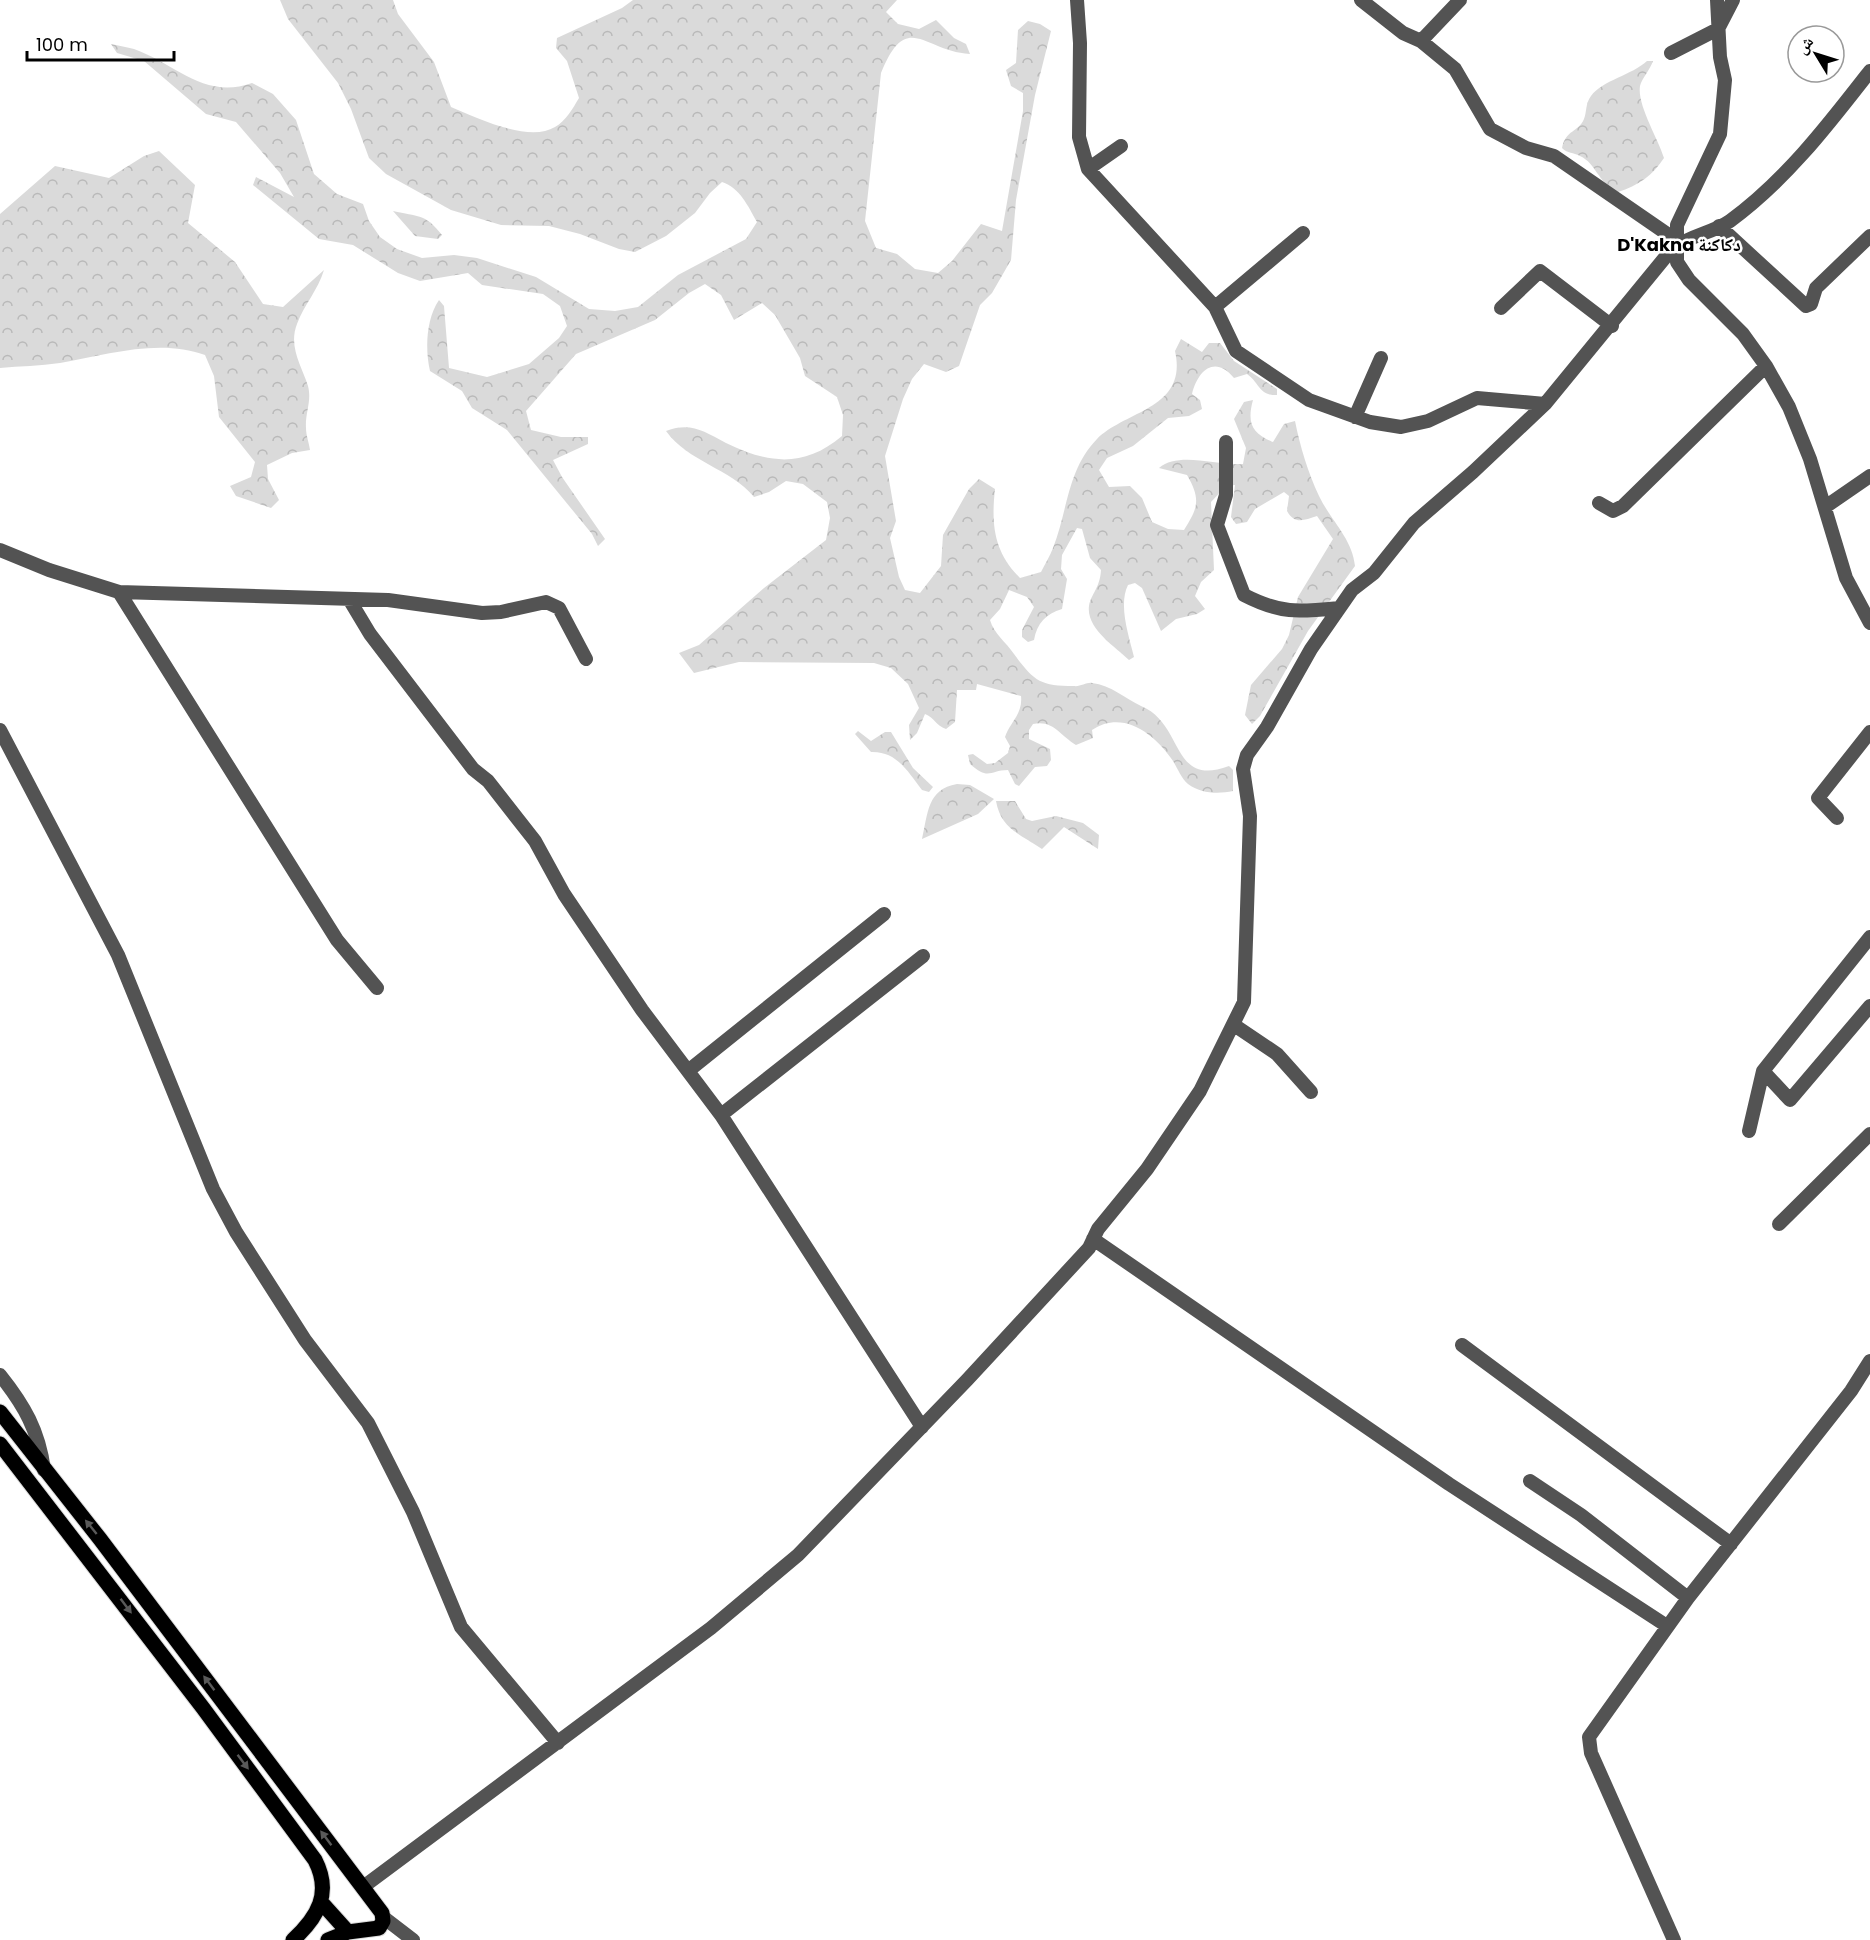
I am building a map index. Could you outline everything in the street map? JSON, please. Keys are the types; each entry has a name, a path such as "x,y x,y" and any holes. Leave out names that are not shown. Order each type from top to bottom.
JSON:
{"main road":[{"path":"0,1412 100,1539 384,1917 382,1925 376,1929 348,1932 328,1940"},
{"path":"0,1444 311,1854 322,1881 321,1902 314,1918 293,1940"},
{"path":"322,1881 345,1863"},
{"path":"321,1902 348,1932"}],"street":[{"path":"1077,0 1080,44 1079,137 1088,169 1215,307 1236,351 1309,400 1355,417 1401,427 1428,421 1477,398 1545,404"},
{"path":"1361,0 1403,33 1422,41 1455,69 1490,129 1526,148 1554,156 1676,243"},
{"path":"1422,41 1460,0"},
{"path":"1717,0 1718,29 1725,80 1720,134 1677,225 1677,262 1689,280 1743,334 1766,366 1789,407 1825,507 1846,578 1870,623"},
{"path":"1671,53 1718,29 1732,0"},
{"path":"363,1887 711,1628 798,1555 922,1427 1089,1248 1098,1228 1126,1197 1171,1135 1215,1065 1244,1002 1247,973 1245,920 1250,816 1243,769 1247,755 1267,728 1311,649 1352,590 1374,573 1414,523 1473,472 1545,404 1612,326 1676,243 1727,223 1754,201 1803,155 1870,71"},
{"path":"1088,169 1122,146"},
{"path":"1719,226 1806,306 1811,304 1816,288 1870,236"},
{"path":"1215,307 1303,233"},
{"path":"1501,308 1540,271 1612,326"},
{"path":"1355,417 1381,358"},
{"path":"1599,504 1613,511 1623,506 1766,366"},
{"path":"1226,442 1226,495 1217,525 1244,594 1269,608 1296,612 1339,608"},
{"path":"1825,507 1870,477"},
{"path":"0,550 49,570 119,592 349,599 418,603 482,613 501,612 546,602 554,603 559,608 586,659"},
{"path":"119,592 338,940 377,988"},
{"path":"349,599 370,634 473,769 488,781 535,842 584,923 642,1011 722,1114 922,1427"},
{"path":"0,730 118,955 213,1189 236,1232 305,1340 368,1423 413,1512 461,1627 558,1743"},
{"path":"1837,818 1818,798 1870,732"},
{"path":"688,1071 884,914"},
{"path":"1749,1131 1763,1071 1870,937"},
{"path":"722,1114 923,956"},
{"path":"1763,1071 1790,1100 1870,1006"},
{"path":"1234,1025 1277,1054 1311,1092"},
{"path":"1779,1224 1870,1134"},
{"path":"1093,1239 1449,1484 1667,1626"},
{"path":"1462,1345 1731,1544"},
{"path":"1674,1940 1592,1754 1589,1737 1667,1626 1851,1392 1870,1361"},
{"path":"0,1375 28,1414 39,1441 44,1470"},
{"path":"1530,1480 1581,1515 1688,1598"},
{"path":"384,1917 413,1940"}],"green space":[{"path":"280,0 393,0 398,14 434,62 451,107 503,127 531,132 555,127 569,114 579,98 567,61 556,48 557,38 622,8 633,0 897,0 886,12 898,24 919,29 936,20 954,38 966,44 970,54 954,51 918,38 908,38 899,43 890,54 881,73 865,221 876,248 897,254 915,269 938,273 952,261 981,224 1002,231 1023,111 1023,93 1011,86 1006,70 1016,63 1018,30 1028,21 1040,24 1051,31 1035,95 1016,200 1011,260 992,293 980,305 959,366 946,372 924,364 912,379 903,399 885,456 896,521 890,538 899,577 905,590 920,593 941,566 943,535 969,489 979,479 995,489 996,537 1011,568 1020,578 1041,572 1058,534 1074,477 1087,451 1109,429 1164,397 1172,385 1177,370 1175,351 1181,339 1202,352 1209,343 1220,343 1234,361 1277,389 1277,395 1263,391 1247,374 1234,378 1220,367 1208,368 1198,378 1192,394 1200,400 1202,409 1189,416 1168,418 1133,446 1107,458 1099,470 1109,487 1130,486 1142,498 1152,522 1168,529 1184,530 1196,503 1191,483 1187,475 1159,468 1177,460 1243,464 1246,448 1234,419 1244,402 1253,400 1250,415 1255,431 1273,442 1284,424 1295,421 1315,487 1350,547 1355,566 1308,631 1260,716 1252,724 1245,715 1251,685 1282,649 1289,635 1298,597 1333,539 1317,516 1300,520 1293,518 1287,511 1289,496 1284,492 1255,509 1247,522 1236,524 1231,517 1235,485 1226,486 1211,502 1214,570 1201,582 1195,596 1205,609 1197,614 1176,619 1161,631 1142,588 1135,583 1128,585 1124,611 1134,657 1129,660 1103,637 1089,614 1089,606 1099,582 1101,570 1090,558 1082,529 1077,528 1062,555 1061,569 1067,579 1062,609 1043,620 1034,640 1028,642 1022,637 1022,630 1034,607 1027,597 1009,590 1000,609 990,620 997,634 1033,676 1053,685 1076,686 1092,683 1106,686 1155,715 1165,726 1179,751 1197,768 1210,770 1229,766 1233,770 1233,791 1210,792 1193,787 1183,779 1166,751 1148,734 1127,723 1115,722 1092,730 1093,738 1076,745 1051,726 1033,724 1029,730 1029,739 1050,749 1051,760 1047,766 1035,767 1019,786 1015,784 1008,770 981,772 970,764 968,755 973,754 987,764 995,763 1008,753 1010,746 1005,737 1020,708 1021,696 977,684 976,690 957,690 955,722 946,729 925,714 917,733 910,740 909,725 919,708 908,684 891,668 874,663 739,662 694,673 679,653 699,645 764,588 826,540 830,518 827,502 803,484 786,481 769,492 754,497 733,479 675,442 666,431 683,427 697,429 742,450 757,455 786,459 814,454 842,436 843,415 837,397 805,376 800,358 775,315 762,303 734,320 721,295 705,284 689,293 655,320 576,354 526,411 531,430 561,437 588,437 588,444 553,460 562,477 605,539 598,546 592,534 507,430 472,408 462,391 430,371 428,362 429,325 439,300 444,306 449,368 487,377 529,364 559,338 567,326 560,306 543,294 482,285 468,273 420,281 398,273 353,245 319,239 253,185 256,177 294,197 280,173 236,122 206,114 144,61 117,53 111,44 149,55 205,84 235,87 252,83 273,94 296,120 314,174 337,194 363,204 369,221 380,237 397,249 422,258 454,255 477,258 536,277 589,309 615,311 638,307 678,275 746,239 757,222 747,204 739,193 722,182 710,193 695,213 666,236 635,252 549,226 501,225 451,210 386,174 369,158 351,109 338,83 288,19"},
{"path":"1647,61 1653,61 1641,83 1640,94 1664,158 1644,179 1618,192 1605,183 1586,159 1562,148 1566,137 1579,127 1585,116 1589,99 1596,90"},
{"path":"159,151 195,185 188,223 235,262 263,304 283,307 324,270 297,324 294,341 309,391 306,433 310,450 292,453 267,465 268,479 279,500 271,508 236,496 230,486 251,477 255,462 219,417 214,376 205,355 187,350 151,348 114,352 45,365 0,368 0,214 55,166 109,178 144,156"},
{"path":"393,211 426,219 442,235 438,239 415,236"},
{"path":"858,731 871,741 885,732 891,732 913,768 933,787 929,792 922,790 907,770 895,759 888,755 871,752 855,734"},
{"path":"957,784 970,785 994,799 978,814 922,839 930,804 934,797 947,787"},
{"path":"996,801 1015,801 1026,819 1032,821 1056,816 1083,823 1099,835 1098,849 1064,827 1042,849 1007,825"}],"district":[{"name":"D'Kakna دكاكنة","path":"1679,245"}]}
